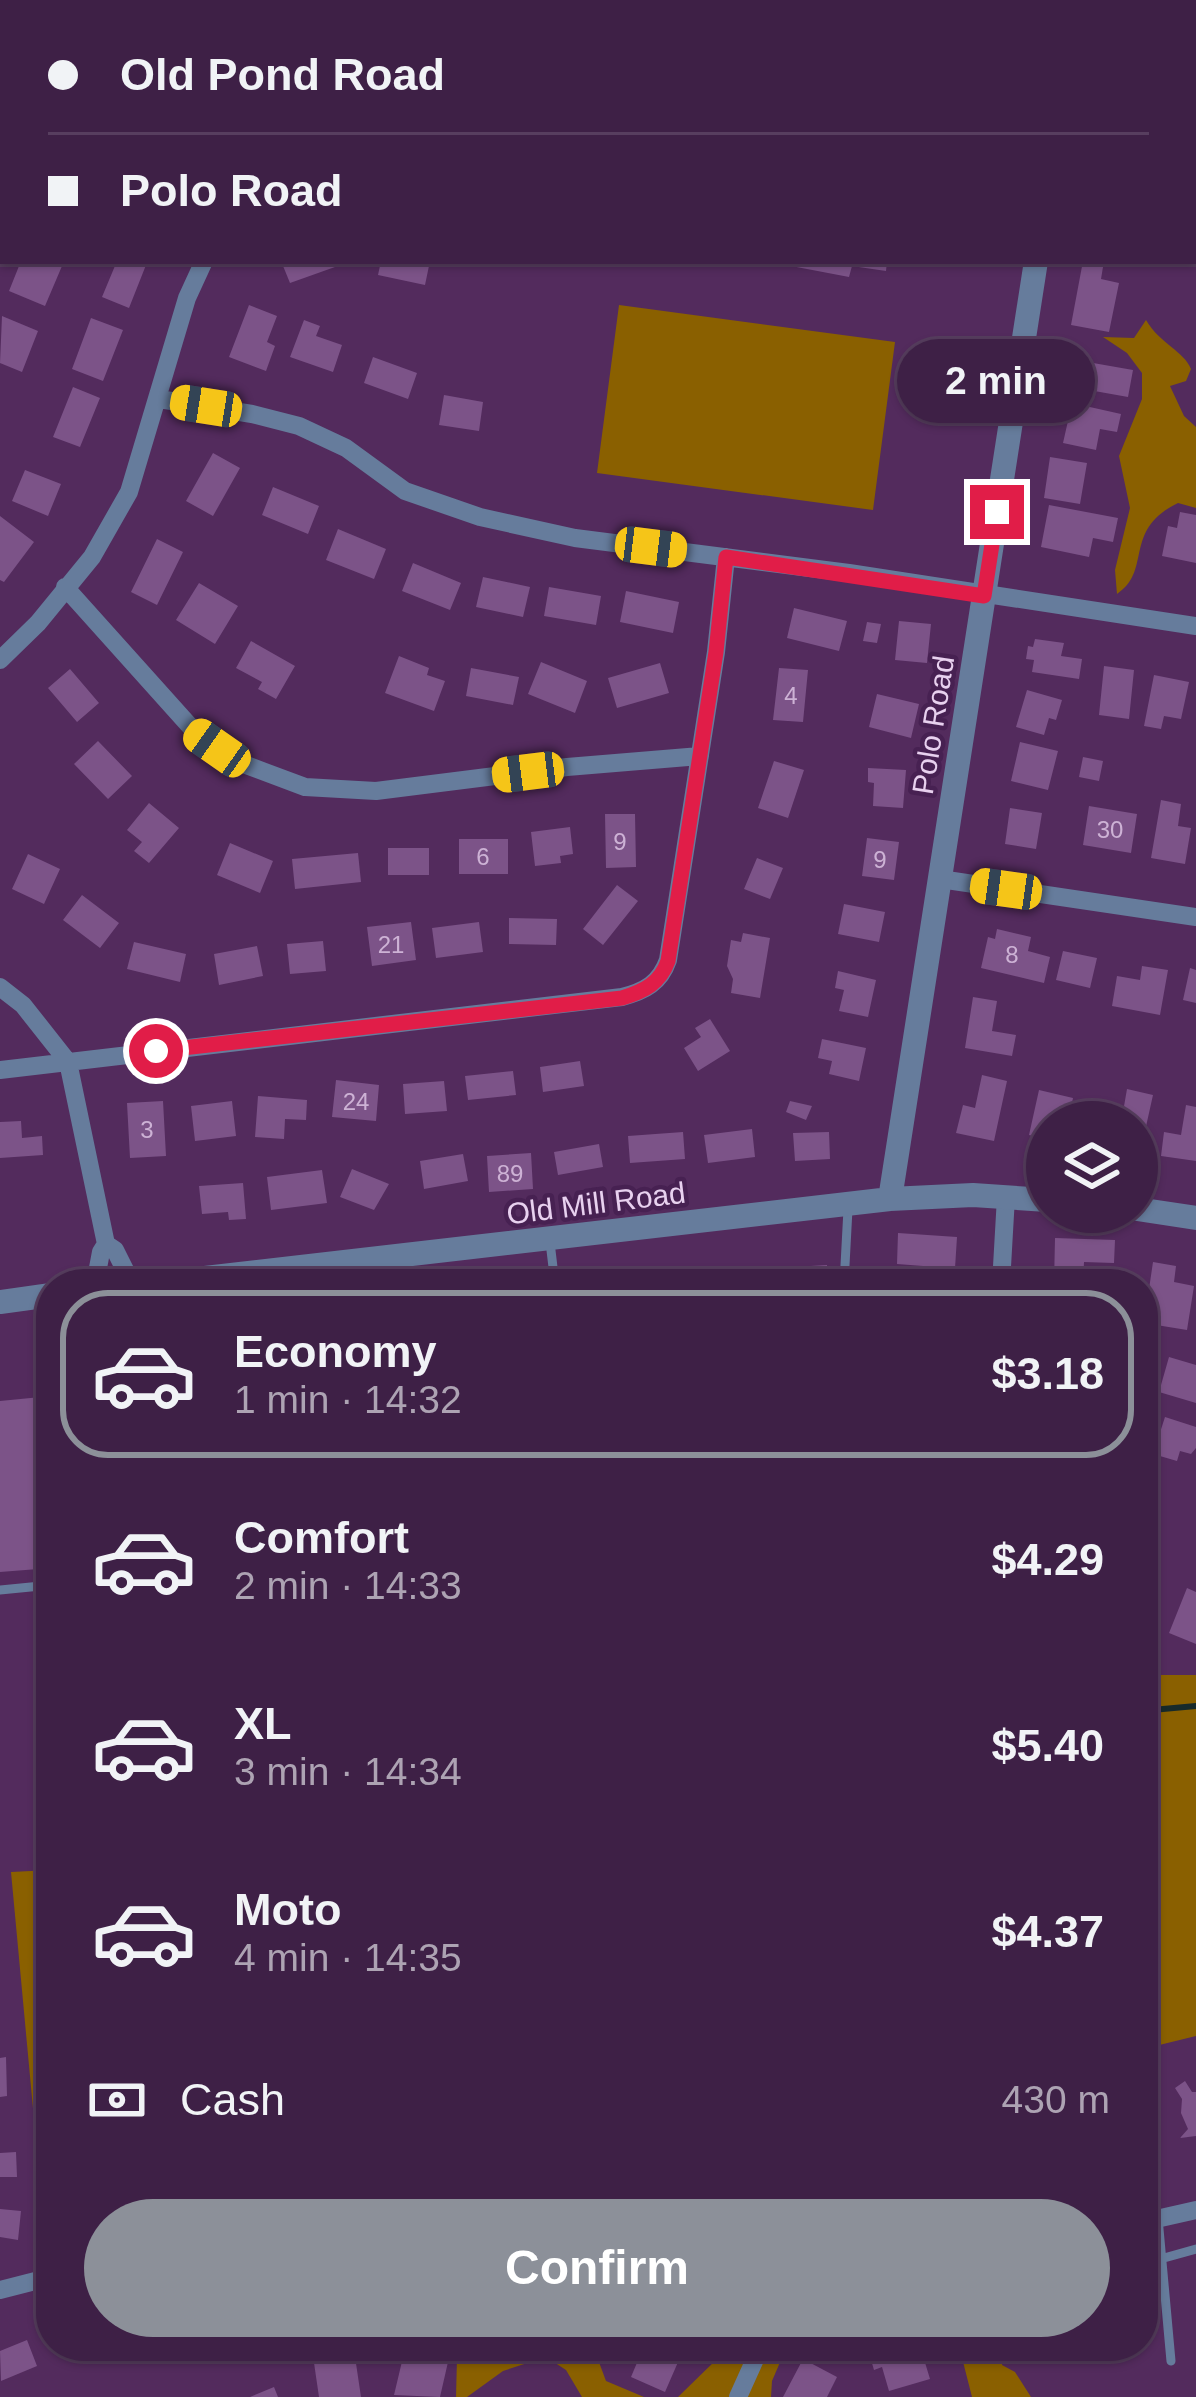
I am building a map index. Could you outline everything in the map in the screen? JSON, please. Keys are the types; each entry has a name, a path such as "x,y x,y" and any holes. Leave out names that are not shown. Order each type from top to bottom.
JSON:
{"street":[{"path":"0,660 38,623 92,557 129,492 187,298 203,264"},
{"name":"Polo Road","path":"890,1199 1036,264"},
{"path":"160,399 299,426 346,448 406,491 464,514 575,538 1196,626"},
{"path":"0,1070 622,998 644,991 663,975 668,961 726,557"},
{"path":"65,587 196,733 238,763 304,788 376,791 567,766 700,756"},
{"path":"940,879 1196,917"},
{"path":"0,987 22,1005 68,1062 106,1244 116,1250 125,1269"},
{"path":"1002,1269 1006,1197"},
{"name":"Old Mill Road","path":"366,1269 550,1239 890,1199 1026,1198"},
{"path":"1158,1212 1196,1218"},
{"path":"97,1269 106,1244"},
{"path":"0,1302 36,1297"},
{"path":"1158,2218 1196,2210"},
{"path":"0,2290 36,2282"},
{"path":"738,2397 754,2361"}],"lane":[{"path":"845,1269 848,1204"},
{"path":"550,1239 553,1269"},
{"path":"0,1590 36,1586"},
{"path":"1158,2240 1164,2258 1171,2361"},
{"path":"1164,2258 1196,2249"}],"shaded area":[{"path":"619,305 895,342 873,510 597,473"},
{"path":"1146,320 1191,369 1186,381 1170,386 1184,416 1196,427 1196,508 1178,503 1150,525 1134,573 1117,594 1115,570 1130,508 1119,456 1142,399 1142,373 1127,353 1103,337 1134,338"},
{"path":"1158,1675 1196,1675 1196,2036 1158,2045"},
{"path":"36,1871 35,2130 11,1872"},
{"path":"457,2361 534,2361 503,2371 467,2397 456,2397"},
{"path":"552,2361 599,2361 606,2381 644,2397 582,2397 566,2370"},
{"path":"715,2361 781,2361 771,2397 678,2397"},
{"path":"963,2361 1002,2361 1031,2397 972,2397"}],"building":[{"path":"20,264 62,266 45,306 9,291"},
{"path":"116,264 146,265 129,308 102,297"},
{"path":"282,264 343,264 290,283"},
{"path":"380,264 429,264 425,285 378,275"},
{"path":"781,264 887,264 886,271 852,266 849,277"},
{"path":"1082,264 1104,264 1101,279 1119,283 1109,332 1071,325"},
{"path":"249,305 277,316 267,342 275,346 266,371 229,357"},
{"path":"2,316 38,331 22,372 0,363"},
{"path":"91,318 123,330 103,381 72,369"},
{"path":"304,320 320,326 316,336 342,345 333,372 290,357"},
{"path":"373,357 417,373 408,399 364,383"},
{"path":"1076,360 1133,370 1128,397 1072,387"},
{"path":"73,387 100,398 80,447 53,437"},
{"path":"444,395 483,402 479,431 439,425"},
{"path":"1072,403 1121,414 1117,432 1100,429 1096,450 1063,443"},
{"path":"213,453 240,468 213,516 186,501"},
{"path":"1050,457 1087,463 1080,504 1044,498"},
{"path":"25,470 61,484 48,516 12,501"},
{"path":"273,487 319,506 308,534 262,515"},
{"path":"1049,505 1118,518 1113,542 1093,538 1089,557 1041,547"},
{"path":"1180,512 1196,515 1196,563 1162,556 1168,526 1177,528"},
{"path":"0,516 34,542 4,582 0,580"},
{"path":"338,529 386,549 374,579 326,560"},
{"path":"157,539 183,552 157,605 131,592"},
{"path":"413,563 461,583 450,610 402,591"},
{"path":"483,577 530,587 523,617 476,607"},
{"path":"199,583 238,606 215,644 176,620"},
{"path":"549,587 601,596 596,625 544,616"},
{"path":"626,591 679,602 673,633 620,622"},
{"path":"794,608 847,621 839,651 787,638"},
{"path":"899,621 931,624 927,663 895,660"},
{"path":"867,622 881,624 877,643 863,641"},
{"path":"1035,639 1064,643 1061,656 1082,659 1079,679 1032,672 1034,660 1026,659"},
{"path":"251,641 295,666 276,699 258,689 262,682 236,668"},
{"path":"399,656 429,668 427,675 445,681 434,711 385,693"},
{"path":"541,662 587,681 575,713 528,694"},
{"path":"660,663 669,693 617,708 608,678"},
{"path":"1104,666 1134,670 1129,719 1099,715"},
{"path":"471,668 519,677 513,705 466,696"},
{"path":"779,668 808,670 803,722 773,720"},
{"path":"70,669 99,703 77,722 48,688"},
{"path":"1154,675 1189,682 1181,719 1164,716 1161,729 1144,726"},
{"path":"1027,690 1062,700 1056,720 1049,718 1044,735 1016,727"},
{"path":"877,694 919,704 911,738 869,727"},
{"path":"98,741 132,776 108,799 74,764"},
{"path":"1020,742 1058,751 1048,790 1011,781"},
{"path":"1083,757 1103,761 1099,781 1079,777"},
{"path":"774,761 804,770 788,818 758,808"},
{"path":"868,768 906,770 903,808 873,806 874,783 868,782"},
{"path":"1161,800 1181,804 1178,826 1191,828 1185,864 1151,858"},
{"path":"149,803 179,828 149,863 134,851 142,842 127,830"},
{"path":"1089,806 1137,814 1131,853 1083,845"},
{"path":"1010,808 1042,813 1036,849 1005,844"},
{"path":"605,814 635,814 636,867 606,868"},
{"path":"570,827 573,854 560,856 561,863 535,866 531,832"},
{"path":"867,838 899,842 894,880 862,876"},
{"path":"459,839 508,839 508,874 459,874"},
{"path":"230,843 273,861 260,893 217,875"},
{"path":"388,848 429,848 429,875 388,875"},
{"path":"358,853 361,882 295,889 292,859"},
{"path":"28,854 60,869 44,904 12,889"},
{"path":"757,858 783,868 770,899 744,889"},
{"path":"617,885 638,901 603,945 583,929"},
{"path":"82,895 119,923 100,948 63,920"},
{"path":"844,904 885,912 879,942 838,934"},
{"path":"509,918 557,919 556,945 509,944"},
{"path":"411,922 416,960 372,966 367,927"},
{"path":"479,922 483,952 436,958 432,928"},
{"path":"997,929 1031,937 1028,951 1050,957 1044,983 981,968 988,937 995,939"},
{"path":"743,933 770,938 760,998 731,993 733,979 727,966 731,940 741,942"},
{"path":"323,941 326,971 290,974 287,944"},
{"path":"134,942 186,954 180,982 127,969"},
{"path":"257,946 263,976 219,985 214,954"},
{"path":"1063,951 1097,958 1090,988 1056,980"},
{"path":"1142,966 1168,970 1160,1015 1112,1006 1117,976 1140,980"},
{"path":"1190,968 1196,970 1196,1003 1183,1000"},
{"path":"838,971 876,980 868,1017 839,1011 844,990 835,988"},
{"path":"973,997 997,1001 992,1031 1016,1035 1012,1056 965,1048"},
{"path":"710,1019 730,1051 698,1071 684,1048 701,1037 695,1028"},
{"path":"822,1039 866,1048 859,1081 829,1074 832,1061 818,1058"},
{"path":"580,1061 584,1086 543,1092 540,1067"},
{"path":"513,1071 516,1095 468,1100 465,1076"},
{"path":"982,1075 1007,1081 994,1141 956,1133 963,1105 975,1108"},
{"path":"336,1080 379,1085 376,1121 332,1117"},
{"path":"444,1081 447,1111 405,1114 403,1084"},
{"path":"1127,1089 1153,1095 1152,1101 1125,1101"},
{"path":"1039,1090 1073,1098 1072,1101 1037,1101"},
{"path":"258,1096 307,1100 306,1120 285,1119 284,1139 255,1137"},
{"path":"163,1101 166,1156 130,1158 127,1103"},
{"path":"232,1101 236,1136 195,1141 191,1106"},
{"path":"790,1101 812,1106 806,1120 786,1112"},
{"path":"1186,1105 1196,1107 1196,1161 1161,1156 1164,1132 1181,1135"},
{"path":"21,1121 22,1138 42,1136 43,1155 0,1158 0,1122"},
{"path":"752,1129 755,1157 708,1163 704,1135"},
{"path":"683,1132 685,1159 630,1163 628,1136"},
{"path":"829,1132 830,1159 795,1161 793,1133"},
{"path":"599,1144 603,1167 558,1175 554,1152"},
{"path":"531,1153 533,1189 489,1192 487,1156"},
{"path":"463,1154 468,1181 424,1189 420,1161"},
{"path":"352,1169 389,1184 374,1210 340,1197"},
{"path":"322,1170 327,1203 271,1210 267,1177"},
{"path":"243,1183 246,1219 229,1220 228,1212 202,1214 199,1186"},
{"path":"898,1233 957,1237 955,1269 897,1264"},
{"path":"1055,1238 1115,1240 1114,1263 1084,1262 1084,1269 1054,1269"},
{"path":"1153,1262 1176,1266 1174,1282 1194,1286 1187,1330 1158,1325 1158,1269 1152,1269"},
{"path":"827,1265 827,1269 762,1269"},
{"path":"1169,1357 1196,1365 1196,1403 1159,1392"},
{"path":"36,1397 36,1569 0,1572 0,1401"},
{"path":"1165,1417 1196,1427 1196,1448 1191,1454 1180,1451 1177,1461 1158,1455"},
{"path":"1187,1588 1196,1592 1196,1644 1169,1633"},
{"path":"6,2057 7,2096 0,2097 0,2058"},
{"path":"1185,2081 1196,2092 1196,2136 1180,2138 1188,2129 1175,2088"},
{"path":"16,2152 17,2177 0,2177 0,2153"},
{"path":"0,2209 21,2211 18,2240 0,2237"},
{"path":"27,2340 37,2366 1,2381 0,2351"},
{"path":"314,2361 356,2361 361,2397 319,2397"},
{"path":"402,2361 448,2362 440,2397 394,2395"},
{"path":"638,2361 678,2361 665,2392 631,2377"},
{"path":"802,2361 837,2377 827,2397 783,2397"},
{"path":"871,2361 925,2361 930,2379 889,2391 882,2367 874,2370"},
{"path":"274,2387 278,2397 250,2397"}],"waterway":[{"path":"1158,1709 1196,1706"}],"route":[{"path":"156,1051 622,998 644,991 663,975 668,961 716,652 726,557 984,596 997,512"}]}
